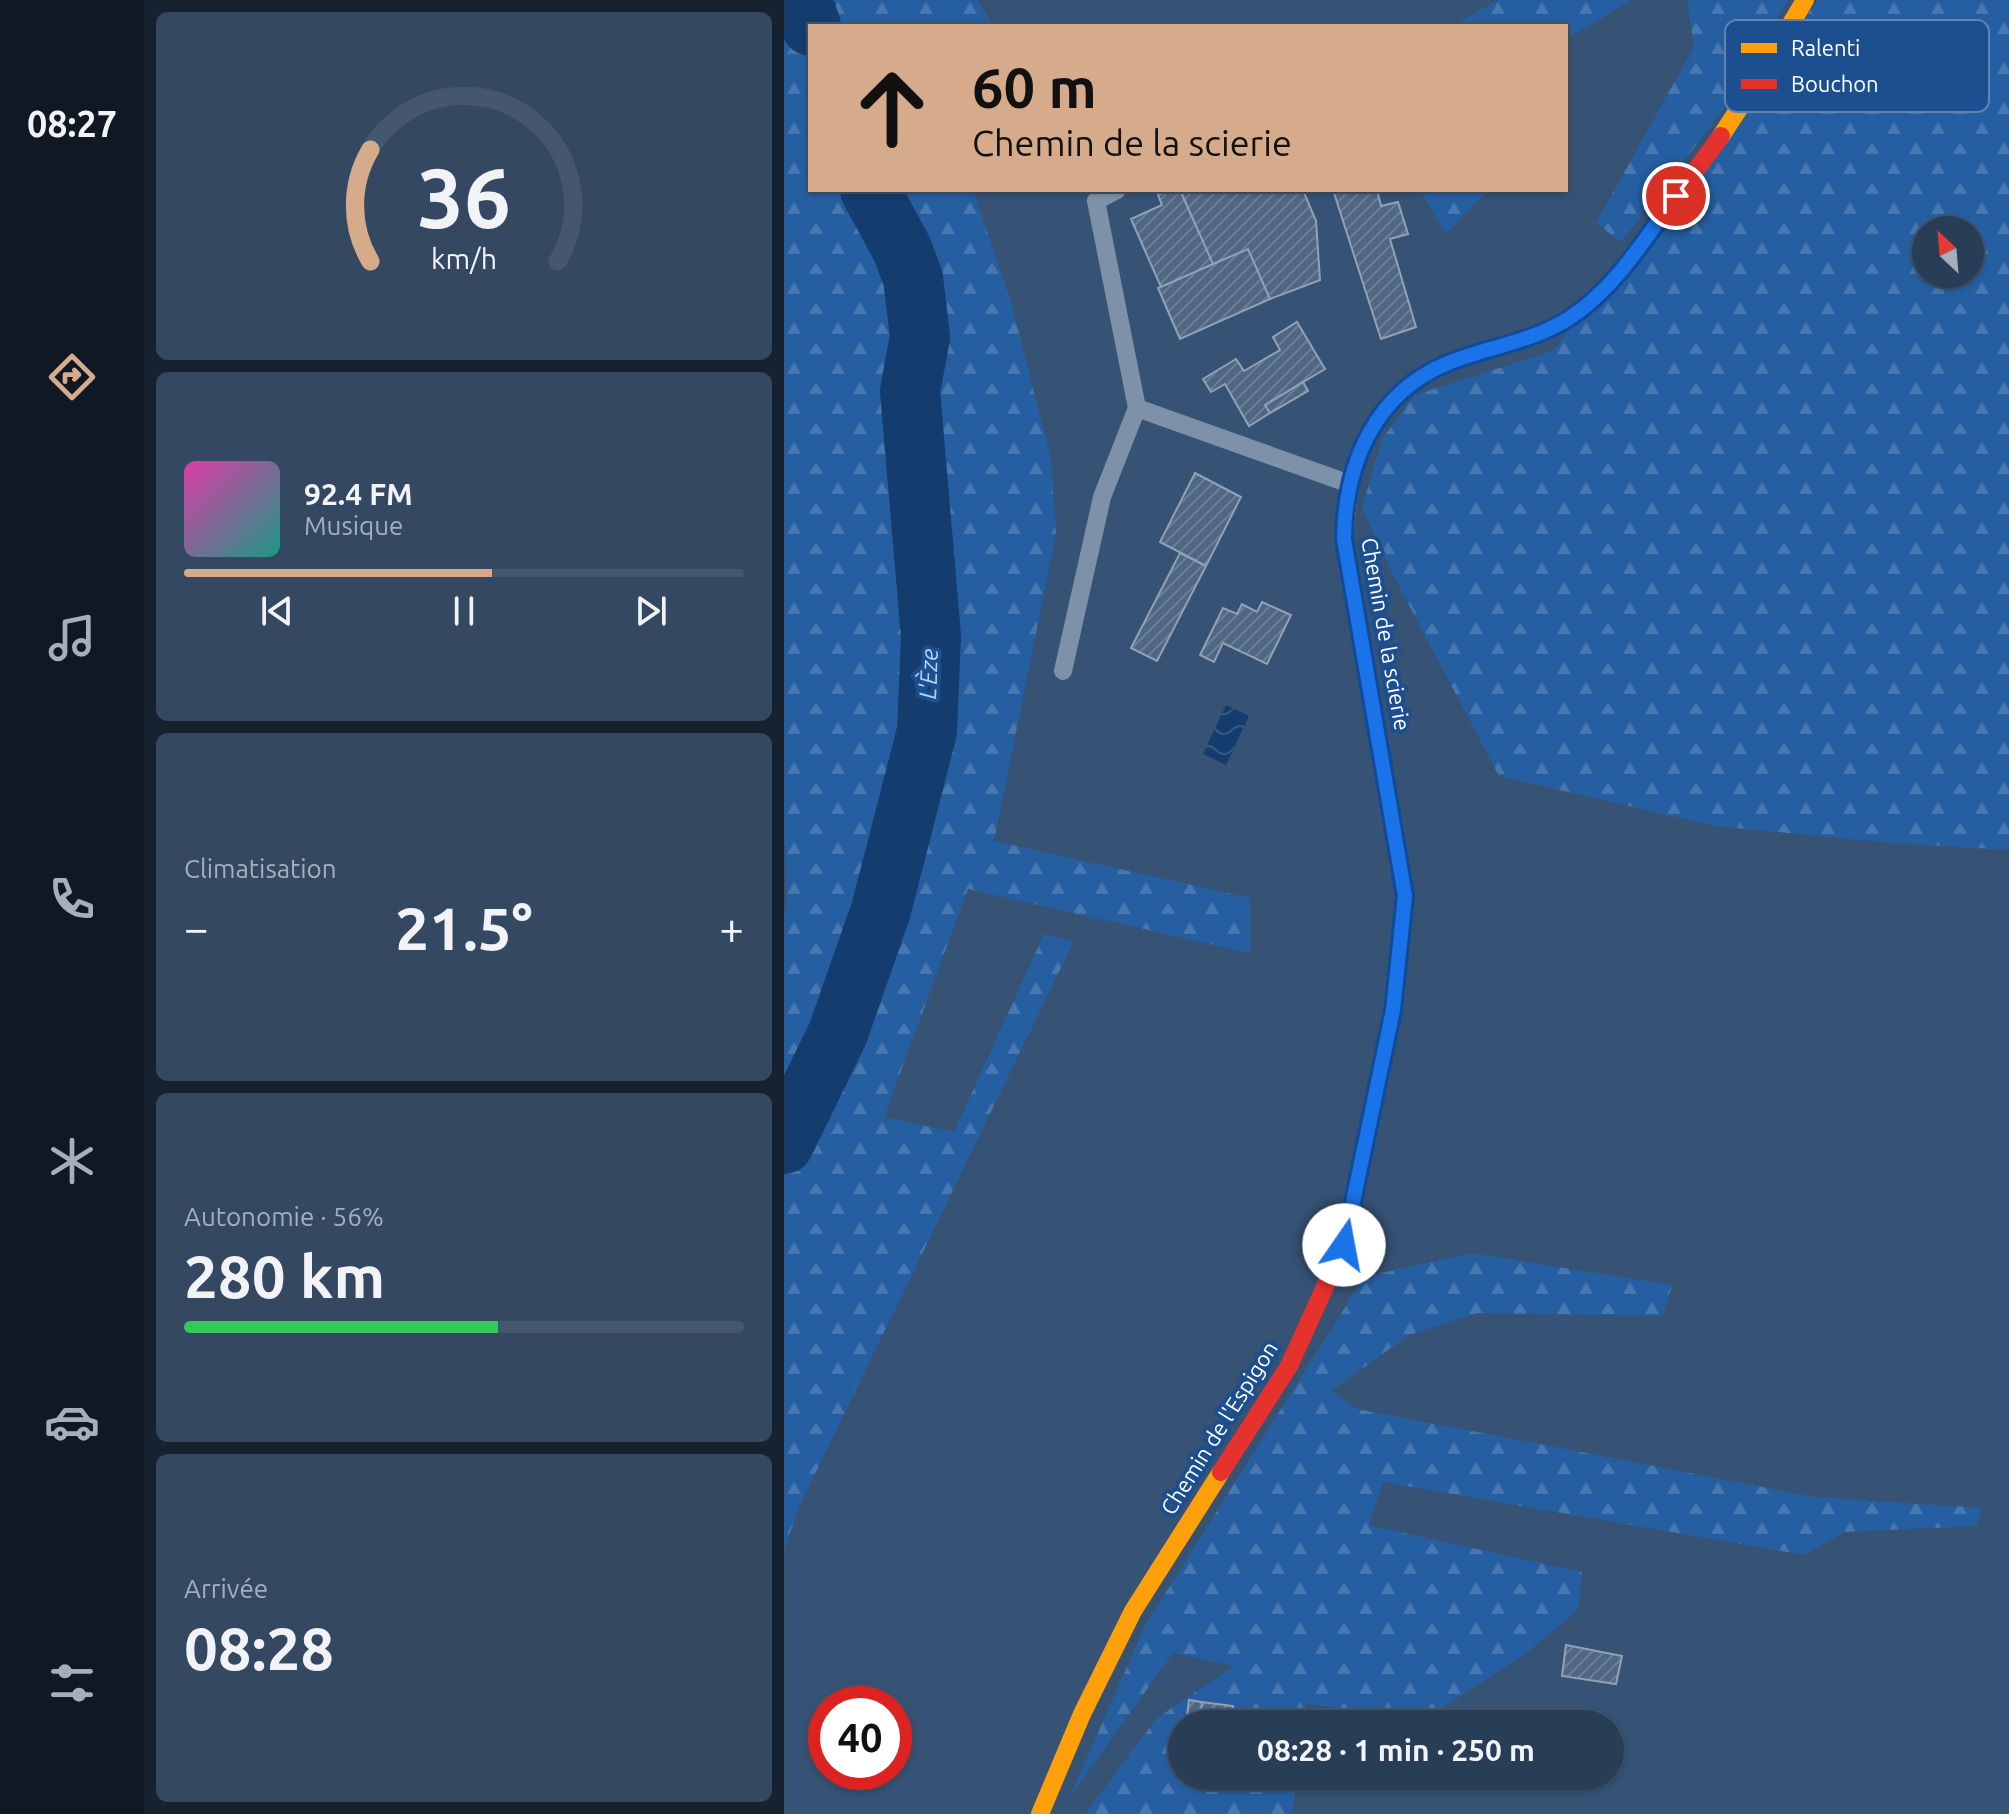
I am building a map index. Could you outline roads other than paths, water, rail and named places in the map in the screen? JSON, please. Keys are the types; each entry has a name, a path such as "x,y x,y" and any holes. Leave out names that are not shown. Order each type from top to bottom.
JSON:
{"street":[{"name":"Chemin de la scierie","path":"1793,20 1805,0"},
{"name":"Chemin de la scierie","path":"1401,953 1405,896 1344,539 1344,511 1350,484 1368,432 1399,391 1449,363 1541,334 1571,317 1599,294 1626,264 1738,112"},
{"name":"Chemin de l'Espigon","path":"1040,1814 1082,1714 1133,1611 1289,1366 1344,1245 1393,1010 1401,953"}],"lane":[{"path":"1063,671 1102,497 1137,408 1096,201 1113,192"},
{"path":"1137,408 1350,484"}],"water":[{"path":"1226,705 1249,716 1226,765 1203,754"}],"waterway":[{"name":"L'Èze","path":"802,0 810,24"},
{"name":"L'Èze","path":"784,1144 838,1033 881,910 927,731 931,636 910,391 920,337 913,278 902,249 871,192"}]}
